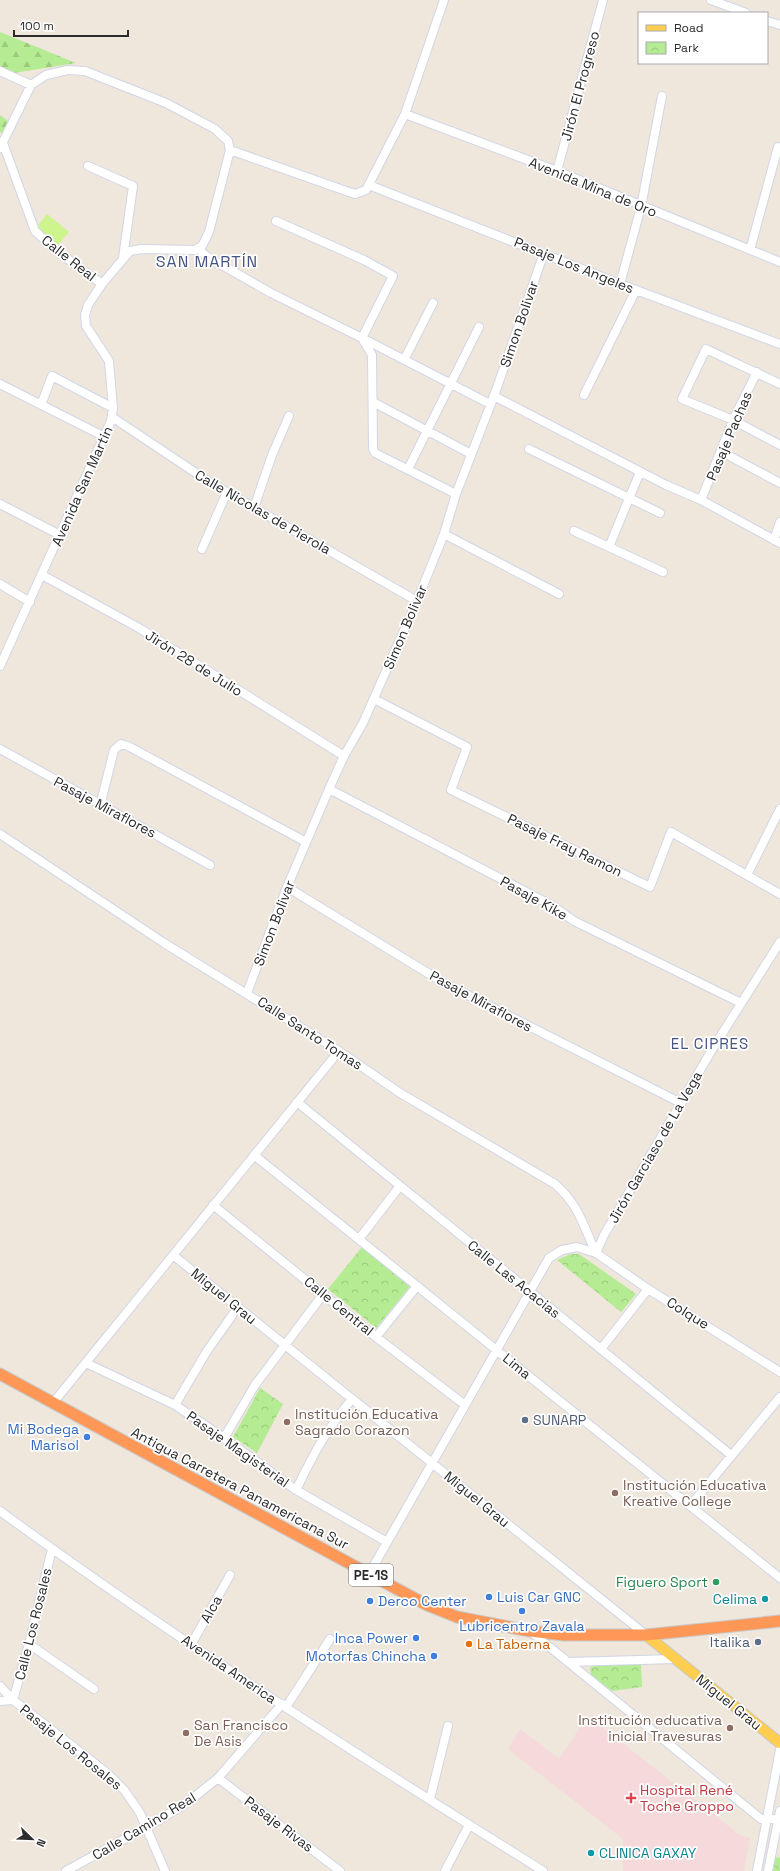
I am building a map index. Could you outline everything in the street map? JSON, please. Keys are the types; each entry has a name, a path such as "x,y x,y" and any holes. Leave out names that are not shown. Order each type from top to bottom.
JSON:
{"highway":[{"name":"Antigua Carretera Panamericana Sur","path":"0,1374 427,1605 457,1617 530,1631 564,1635 646,1635 780,1621"}],"main road":[{"name":"Miguel Grau","path":"646,1635 780,1743"}],"street":[{"path":"230,150 349,192 360,193 366,190 405,114 444,0"},
{"name":"Jirón El Progreso","path":"557,171 603,0"},
{"path":"711,0 743,12"},
{"path":"768,20 780,25"},
{"path":"2,146 31,85 46,76 68,70 85,71 180,110 214,129 228,141 230,150 209,232 202,246 198,248 212,259 271,292 490,404"},
{"path":"0,71 31,85"},
{"path":"620,284 641,207 662,96"},
{"name":"Avenida Mina de Oro","path":"405,114 557,171 641,207 780,262"},
{"name":"Calle Real","path":"2,146 35,231 58,252 102,284"},
{"path":"750,250 778,147"},
{"path":"88,166 133,186 132,202 123,258"},
{"name":"Pasaje Los Angeles","path":"369,185 620,284 780,344"},
{"path":"276,221 364,260 392,276 362,338"},
{"name":"Avenida San Martin","path":"0,666 105,437 112,413 109,362 86,326 85,315 88,304 102,284 130,251 141,249 195,250 198,248"},
{"name":"Simon Bolivar","path":"247,993 306,842 344,756 363,723 417,601 444,534 456,494 494,396 544,253"},
{"path":"584,395 636,290"},
{"path":"404,360 433,303"},
{"path":"408,469 449,383 479,327"},
{"path":"362,338 372,354 373,449 375,453 456,494"},
{"path":"780,384 706,349 682,399 734,420 780,444"},
{"name":"Pasaje Pachas","path":"701,500 734,420 757,372"},
{"name":"Calle Nicolas de Pierola","path":"41,404 52,376 112,413 227,492 417,601"},
{"path":"0,384 105,437"},
{"path":"494,396 640,472 701,500 777,541 780,522"},
{"path":"373,402 471,454"},
{"path":"254,508 272,455 289,416"},
{"path":"529,449 660,513"},
{"path":"722,452 780,483"},
{"path":"609,547 640,472"},
{"path":"202,549 227,492"},
{"path":"0,504 60,535"},
{"path":"574,531 663,572"},
{"path":"444,534 559,594"},
{"name":"Jirón 28 de Julio","path":"42,575 139,628 344,756"},
{"path":"0,584 30,602"},
{"name":"Pasaje Fray Ramon","path":"374,698 467,747 451,790 650,886 671,832 780,894"},
{"path":"100,806 114,750 121,744 128,746 306,842"},
{"name":"Pasaje Miraflores","path":"0,749 100,806 166,840 210,865"},
{"name":"Pasaje Kike","path":"329,789 553,906 574,921 741,1003"},
{"path":"747,875 780,809"},
{"name":"Calle Santo Tomas","path":"0,834 164,943 339,1051 400,1092 555,1184 564,1192 579,1211 596,1253"},
{"name":"Pasaje Miraflores","path":"287,888 444,983 681,1103"},
{"name":"Jirón Garciaso de La Vega","path":"596,1253 604,1235 681,1103 741,1003 780,942"},
{"path":"53,1403 339,1051"},
{"name":"Calle Las Acacias","path":"297,1102 731,1454"},
{"name":"Lima","path":"254,1155 780,1578"},
{"path":"359,1239 400,1186"},
{"name":"Calle Central","path":"213,1205 466,1406"},
{"name":"Colque","path":"369,1574 549,1258 562,1250 577,1247 596,1253 648,1289 780,1372"},
{"name":"Miguel Grau","path":"173,1255 646,1635"},
{"path":"376,1336 417,1286"},
{"path":"601,1349 648,1289"},
{"path":"224,1438 255,1385 324,1293"},
{"path":"175,1405 207,1351 238,1307"},
{"name":"Pasaje Magisterial","path":"86,1363 175,1405 296,1490 387,1542"},
{"path":"690,1506 731,1454 780,1397"},
{"path":"296,1490 316,1449 330,1426 352,1399"},
{"name":"Avenida America","path":"0,1511 52,1549 284,1706 543,1871"},
{"name":"Calle Los Rosales","path":"13,1700 29,1644 52,1549"},
{"name":"Alca","path":"192,1643 230,1575"},
{"path":"530,1631 761,1819 767,1819 779,1815 768,1871"},
{"name":"Calle Camino Real","path":"66,1871 188,1802 218,1778 284,1706 330,1639"},
{"path":"29,1644 94,1689"},
{"path":"568,1662 675,1659"},
{"path":"585,1676 589,1662"},
{"path":"0,1686 13,1700"},
{"name":"Pasaje Los Rosales","path":"0,1701 13,1700 107,1773 125,1791 140,1812 165,1871"},
{"path":"430,1800 448,1726"},
{"path":"757,1871 780,1750"},
{"name":"Pasaje Rivas","path":"218,1778 340,1871"},
{"path":"445,1871 469,1825"}],"shaded area":[{"name":"Hospital René Toche Groppo","path":"588,1716 741,1836 750,1838 744,1871 623,1871 623,1839 508,1749 520,1729 559,1759"}],"green space":[{"path":"0,32 76,63 14,73 0,66"},
{"path":"0,115 9,122 4,134 0,132"},
{"path":"47,214 69,232 58,245 36,228"},
{"path":"362,1247 410,1287 376,1328 328,1289"},
{"path":"571,1254 579,1254 636,1294 621,1312 557,1260"},
{"path":"260,1388 283,1404 257,1453 233,1437"},
{"path":"599,1663 641,1665 642,1687 612,1691 591,1676 590,1668"},
{"path":"778,1857 780,1858 780,1871 771,1871 773,1859"}],"place":[{"name":"SUNARP","path":"525,1420"},
{"name":"Institución Educativa Sagrado Corazon","path":"287,1422"},
{"name":"Mi Bodega Marisol","path":"87,1437"},
{"name":"Institución Educativa Kreative College","path":"615,1493"},
{"name":"Figuero Sport","path":"716,1582"},
{"name":"Luis Car GNC","path":"489,1597"},
{"name":"Celima","path":"765,1599"},
{"name":"Derco Center","path":"370,1601"},
{"name":"Lubricentro Zavala","path":"522,1611"},
{"name":"Inca Power","path":"416,1638"},
{"name":"Italika","path":"758,1642"},
{"name":"La Taberna","path":"469,1644"},
{"name":"Motorfas Chincha","path":"434,1656"},
{"name":"Institución educativa inicial Travesuras","path":"730,1728"},
{"name":"San Francisco De Asis","path":"186,1733"},
{"name":"Hospital René Toche Groppo","path":"631,1798"},
{"name":"CLINICA GAXAY","path":"591,1853"}],"district":[{"name":"SAN MARTÍN","path":"207,261"},
{"name":"EL CIPRES","path":"710,1044"}]}
